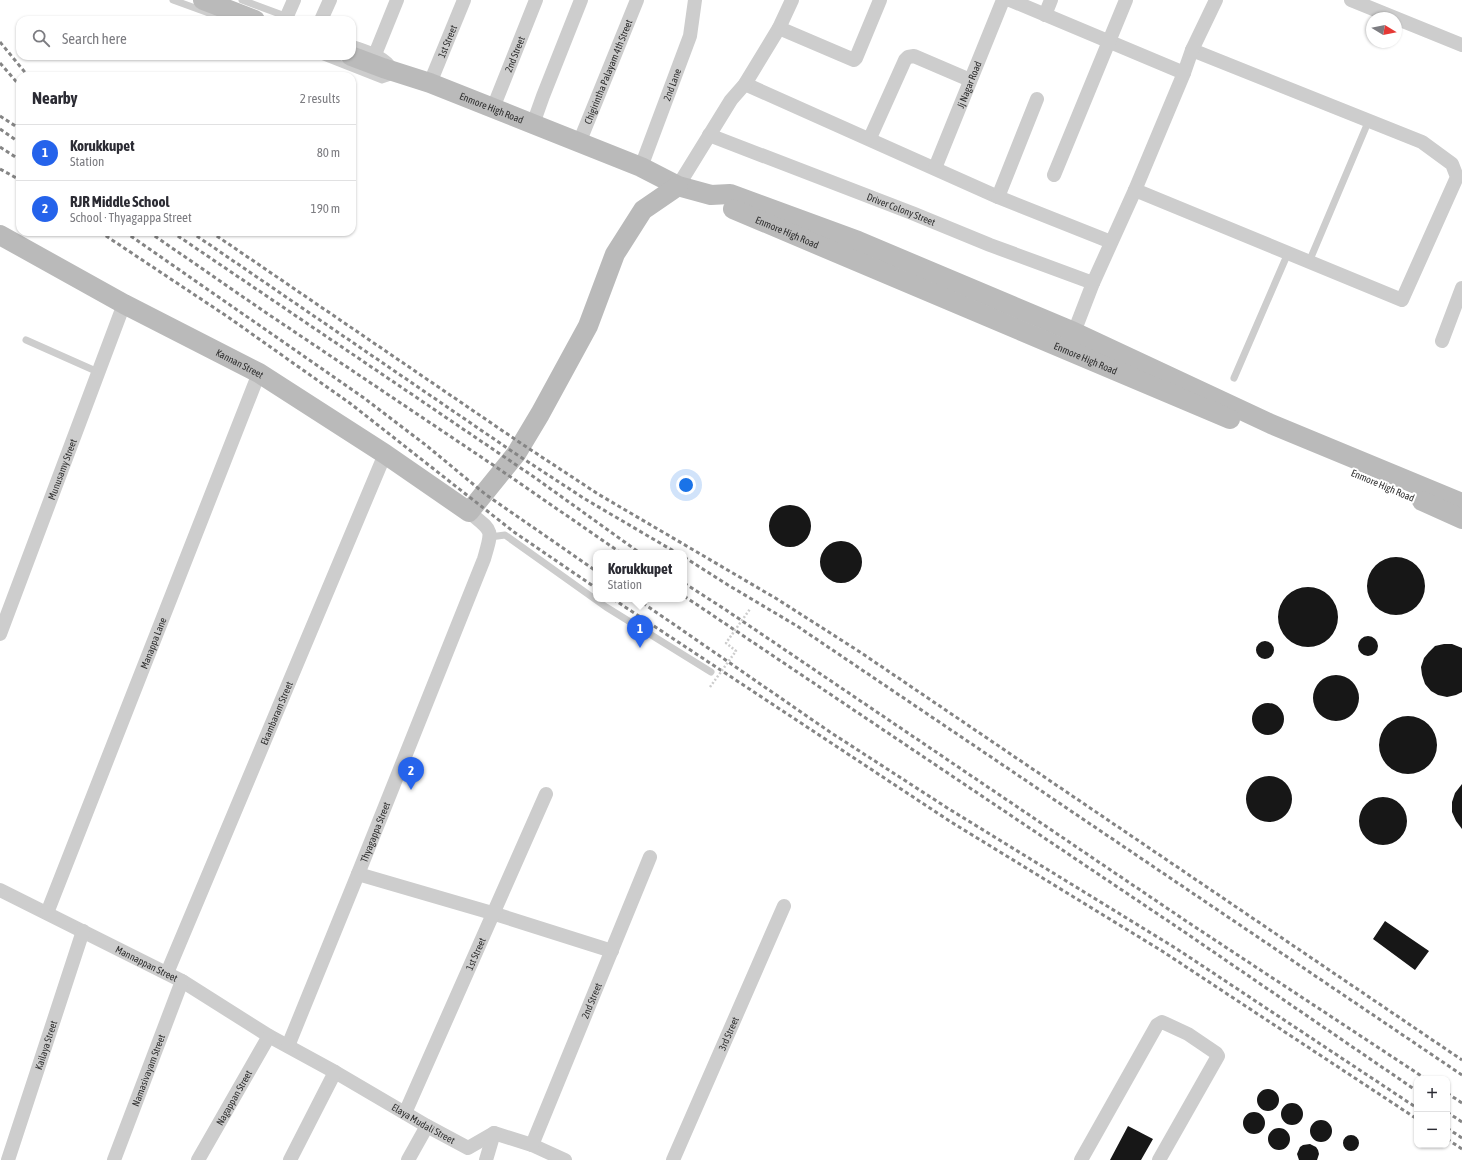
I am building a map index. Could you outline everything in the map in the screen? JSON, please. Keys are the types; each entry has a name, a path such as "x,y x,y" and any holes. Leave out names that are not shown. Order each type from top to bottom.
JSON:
{"main road":[{"path":"203,0 249,6"},
{"name":"Enmore High Road","path":"356,57 386,65 641,167 678,186 711,195 722,204 1070,340 1462,503"},
{"path":"469,512 516,454 540,414 588,326 615,254 643,210 678,186"},
{"name":"Kannan Street","path":"0,234 124,304 259,373 385,454 469,512"},
{"name":"Enmore High Road","path":"1070,340 1462,519"}],"street":[{"path":"291,16 294,0"},
{"path":"323,16 330,0"},
{"path":"386,65 397,0"},
{"name":"1st Street","path":"430,83 464,0"},
{"name":"2nd Street","path":"493,108 536,0"},
{"path":"533,124 581,0"},
{"name":"Chigirintha Palayam 4th Street","path":"580,143 637,0"},
{"name":"2nd Lane","path":"641,167 690,36 695,0"},
{"path":"678,186 731,100 745,84 779,28 792,0"},
{"path":"779,28 854,60 880,0"},
{"name":"Jj Nagar Road","path":"935,168 1003,0"},
{"path":"1010,0 1184,73"},
{"path":"1045,15 1051,0"},
{"path":"1054,175 1126,0"},
{"path":"1070,340 1093,283 1135,190 1184,73 1192,50 1216,0"},
{"path":"1351,0 1462,45"},
{"path":"1135,190 1402,300 1457,177 1452,164 1422,142 1192,50"},
{"path":"870,138 905,60 908,57 914,56 970,80"},
{"path":"745,84 870,138 904,156 935,168 998,197 1111,242"},
{"path":"998,197 1036,99"},
{"name":"Driver Colony Street","path":"709,136 912,213 990,245 1093,283"},
{"path":"1442,341 1457,313 1462,288"},
{"name":"Munusamy Street","path":"0,634 124,304"},
{"name":"Manappa Lane","path":"47,914 259,373"},
{"name":"Ekambaram Street","path":"167,973 385,454"},
{"path":"469,512 488,528 490,537"},
{"name":"Thyagappa Street","path":"288,1046 484,559 490,537"},
{"name":"1st Street","path":"405,1113 492,913 546,794"},
{"name":"2nd Street","path":"532,1145 650,857"},
{"path":"358,874 492,913 612,951"},
{"name":"Mannappan Street","path":"0,890 182,981 269,1036 288,1046"},
{"name":"3rd Street","path":"673,1160 784,906"},
{"name":"Kailaya Street","path":"8,1160 83,931"},
{"name":"Namasivayam Street","path":"114,1160 182,981"},
{"path":"1081,1160 1157,1024 1162,1022 1188,1034 1216,1053 1218,1056 1159,1160"},
{"name":"Nagappan Street","path":"198,1160 269,1036"},
{"name":"Elaya Mudali Street","path":"288,1046 468,1148 494,1133"},
{"path":"290,1160 335,1072"},
{"path":"408,1160 427,1126"},
{"path":"486,1160 494,1133 532,1145 565,1160"}],"lane":[{"path":"173,0 218,16"},
{"path":"249,6 284,16"},
{"path":"331,60 382,80 386,65 356,46"},
{"path":"1310,262 1370,120"},
{"path":"1234,378 1288,253"},
{"path":"26,340 98,372"},
{"path":"490,537 505,535 593,598"},
{"path":"599,602 711,672"}],"path":[{"path":"710,687 736,651 726,643 750,609"}],"building":[{"path":"786,505 794,505 802,508 808,514 811,526 808,538 802,544 794,547 786,547 778,544 772,538 769,530 769,522 772,514 778,508"},
{"path":"837,541 845,541 853,544 859,550 862,562 859,574 853,580 845,583 837,583 829,580 823,574 820,566 820,558 823,550 829,544"},
{"path":"1396,557 1407,559 1417,565 1423,575 1425,586 1423,597 1417,607 1407,613 1396,615 1385,613 1375,607 1369,597 1367,586 1369,575 1375,565 1385,559"},
{"path":"1308,587 1325,592 1333,600 1338,617 1333,634 1325,642 1308,647 1291,642 1283,634 1278,617 1283,600 1291,592"},
{"path":"1368,636 1375,639 1378,646 1375,653 1368,656 1361,653 1358,646 1361,639"},
{"path":"1265,641 1271,644 1274,650 1271,656 1265,659 1259,656 1256,650 1259,644"},
{"path":"1452,644 1462,648 1462,692 1447,697 1438,695 1431,691 1425,684 1421,667 1424,658 1435,646"},
{"path":"1331,675 1341,675 1349,679 1355,685 1359,693 1359,703 1355,711 1349,717 1341,721 1331,721 1323,717 1317,711 1313,703 1313,693 1317,685 1323,679"},
{"path":"1265,703 1271,703 1281,710 1284,719 1283,725 1277,732 1271,735 1265,735 1255,728 1252,722 1252,716 1259,706"},
{"path":"1408,716 1424,721 1432,729 1437,745 1432,761 1424,769 1408,774 1392,769 1384,761 1379,745 1384,729 1392,721"},
{"path":"1265,776 1273,776 1282,780 1288,786 1292,799 1288,812 1282,818 1273,822 1265,822 1256,818 1250,812 1246,803 1246,795 1250,786 1256,780"},
{"path":"1462,784 1462,829 1452,812 1452,802 1455,793"},
{"path":"1378,797 1388,797 1400,804 1407,816 1407,826 1400,838 1388,845 1378,845 1370,841 1363,834 1359,826 1359,816 1363,808 1370,801"},
{"path":"1385,921 1429,951 1415,970 1373,939"},
{"path":"1268,1089 1276,1092 1279,1100 1276,1108 1268,1111 1260,1108 1257,1100 1260,1092"},
{"path":"1292,1103 1300,1106 1303,1114 1300,1122 1292,1125 1284,1122 1281,1114 1284,1106"},
{"path":"1254,1112 1262,1115 1265,1123 1262,1131 1254,1134 1246,1131 1243,1123 1246,1115"},
{"path":"1321,1120 1329,1123 1332,1131 1329,1139 1321,1142 1313,1139 1310,1131 1313,1123"},
{"path":"1128,1126 1153,1139 1141,1160 1110,1160"},
{"path":"1279,1128 1287,1131 1290,1139 1287,1147 1279,1150 1271,1147 1268,1139 1271,1131"},
{"path":"1348,1135 1354,1135 1359,1140 1357,1149 1354,1151 1348,1151 1343,1146 1343,1140"},
{"path":"1310,1144 1318,1150 1319,1154 1317,1160 1299,1160 1297,1154 1300,1147"}],"railway":[{"path":"0,42 25,72"},
{"path":"0,63 16,81"},
{"path":"0,116 16,126"},
{"path":"0,129 16,140"},
{"path":"0,147 16,157"},
{"path":"0,169 16,178"},
{"path":"106,236 228,317 351,404 514,532 593,586"},
{"path":"131,236 364,398 427,446 485,494 593,569"},
{"path":"155,236 617,550"},
{"path":"178,236 534,477 636,550"},
{"path":"197,236 516,454 585,499 672,550"},
{"path":"217,236 598,494 777,599 860,652 1462,1060"},
{"path":"687,559 797,626 1462,1075"},
{"path":"687,585 1186,921 1421,1076"},
{"path":"687,598 1180,929 1414,1089"},
{"path":"618,602 951,822 1162,951 1414,1117"},
{"path":"641,602 830,732 949,809 1177,949 1414,1106"},
{"path":"1450,1095 1462,1103"},
{"path":"1450,1114 1462,1122"},
{"path":"1450,1130 1462,1138"},
{"path":"1450,1141 1462,1149"}],"place":[{"name":"Korukkupet","path":"640,648"},
{"name":"RJR Middle School","path":"411,790"}]}
